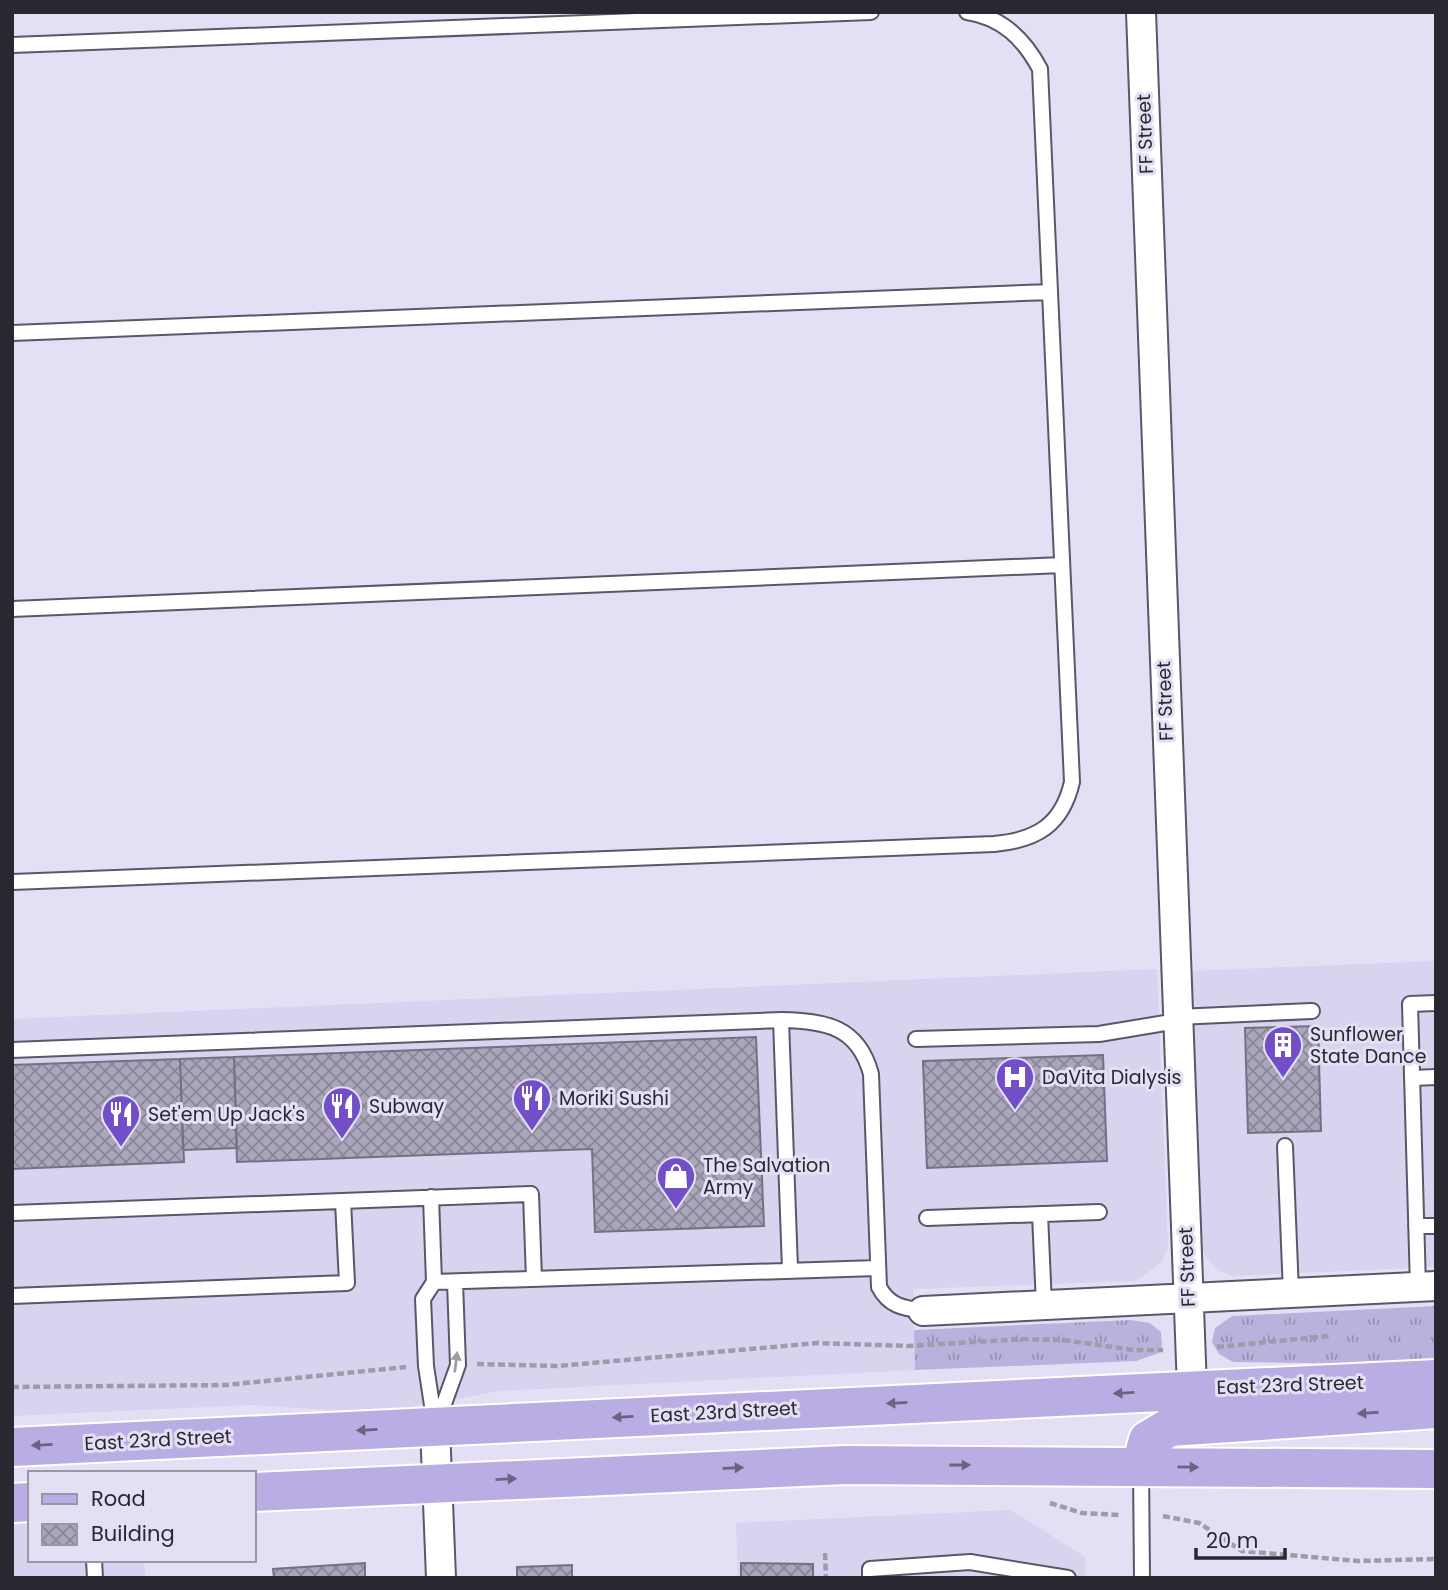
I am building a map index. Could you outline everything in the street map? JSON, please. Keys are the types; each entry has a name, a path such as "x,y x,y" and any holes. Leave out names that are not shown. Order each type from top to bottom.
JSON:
{"main road":[{"name":"East 23rd Street","path":"12,1447 1436,1379"},
{"path":"1140,1466 1148,1440 1170,1427 1436,1409"},
{"path":"256,1492 846,1465 1436,1469"}],"street":[{"name":"FF Street","path":"1141,12 1192,1390"},
{"path":"923,1311 1427,1287"},
{"path":"435,1427 441,1578"}],"lane":[{"path":"12,45 871,12"},
{"path":"12,881 1017,842 1038,833 1055,821 1067,805 1072,782 1040,69 1030,51 1012,30 988,15 967,12"},
{"path":"12,333 1051,292"},
{"path":"12,609 1062,565"},
{"path":"1427,1287 1416,1226 1410,1004 1436,1003"},
{"path":"916,1039 1099,1034 1177,1019 1312,1011"},
{"path":"12,1050 781,1020 822,1024 845,1032 859,1045 870,1073 879,1287 885,1298 901,1308 923,1311"},
{"path":"781,1020 790,1269"},
{"path":"1412,1078 1436,1077"},
{"path":"1285,1146 1292,1293"},
{"path":"12,1213 531,1194 534,1279"},
{"path":"431,1197 434,1282 423,1298 426,1366 435,1427"},
{"path":"12,1296 347,1283 343,1201"},
{"path":"927,1218 1099,1212"},
{"path":"1041,1214 1044,1305"},
{"path":"1416,1226 1436,1226"},
{"path":"434,1282 877,1268"},
{"path":"435,1427 458,1365 455,1282"},
{"path":"1140,1466 1142,1578"},
{"path":"870,1578 870,1569 970,1562 1068,1578"}],"path":[{"path":"1219,1347 1329,1336"},
{"path":"458,1365 558,1366 818,1343 909,1346 1022,1339 1158,1350"},
{"path":"12,1387 226,1385 426,1366"},
{"path":"1046,1502 1082,1513 1186,1518 1242,1551 1358,1561 1436,1559"},
{"path":"825,1553 826,1578"}],"shaded area":[{"path":"1436,961 1436,1267 1231,1276 1220,1271 1205,1256 1202,1246 1191,971"},
{"path":"1157,969 1168,1246 1162,1262 1136,1281 913,1289 915,1370 499,1391 380,1413 250,1405 12,1416 12,1019"},
{"path":"1011,1510 1085,1557 1085,1578 738,1578 736,1523"},
{"path":"28,1519 28,1562 144,1562 145,1578 12,1578 12,1520"}],"green space":[{"path":"1436,1306 1436,1361 1376,1364 1233,1362 1219,1354 1212,1342 1215,1328 1232,1316"},
{"path":"1131,1320 1150,1323 1161,1332 1162,1345 1159,1353 1136,1361 915,1370 914,1330"}],"building":[{"name":"Sunflower State Dance","path":"1318,1026 1321,1131 1248,1133 1245,1028"},
{"path":"756,1037 764,1226 595,1232 592,1149 237,1162 234,1057"},
{"name":"DaVita Dialysis","path":"1103,1055 1107,1161 927,1168 923,1061"},
{"path":"234,1057 237,1148 183,1150 180,1059"},
{"path":"180,1059 184,1162 12,1169 12,1065"},
{"path":"365,1563 365,1578 274,1578 273,1569"},
{"path":"741,1563 813,1564 813,1578 741,1578"},
{"path":"572,1565 572,1578 517,1578 517,1567"}],"place":[{"name":"Sunflower State Dance","path":"1283,1079"},
{"name":"DaVita Dialysis","path":"1015,1111"},
{"name":"Moriki Sushi","path":"532,1132"},
{"name":"Subway","path":"342,1140"},
{"name":"Set'em Up Jack's","path":"121,1148"},
{"name":"The Salvation Army","path":"676,1210"}]}
